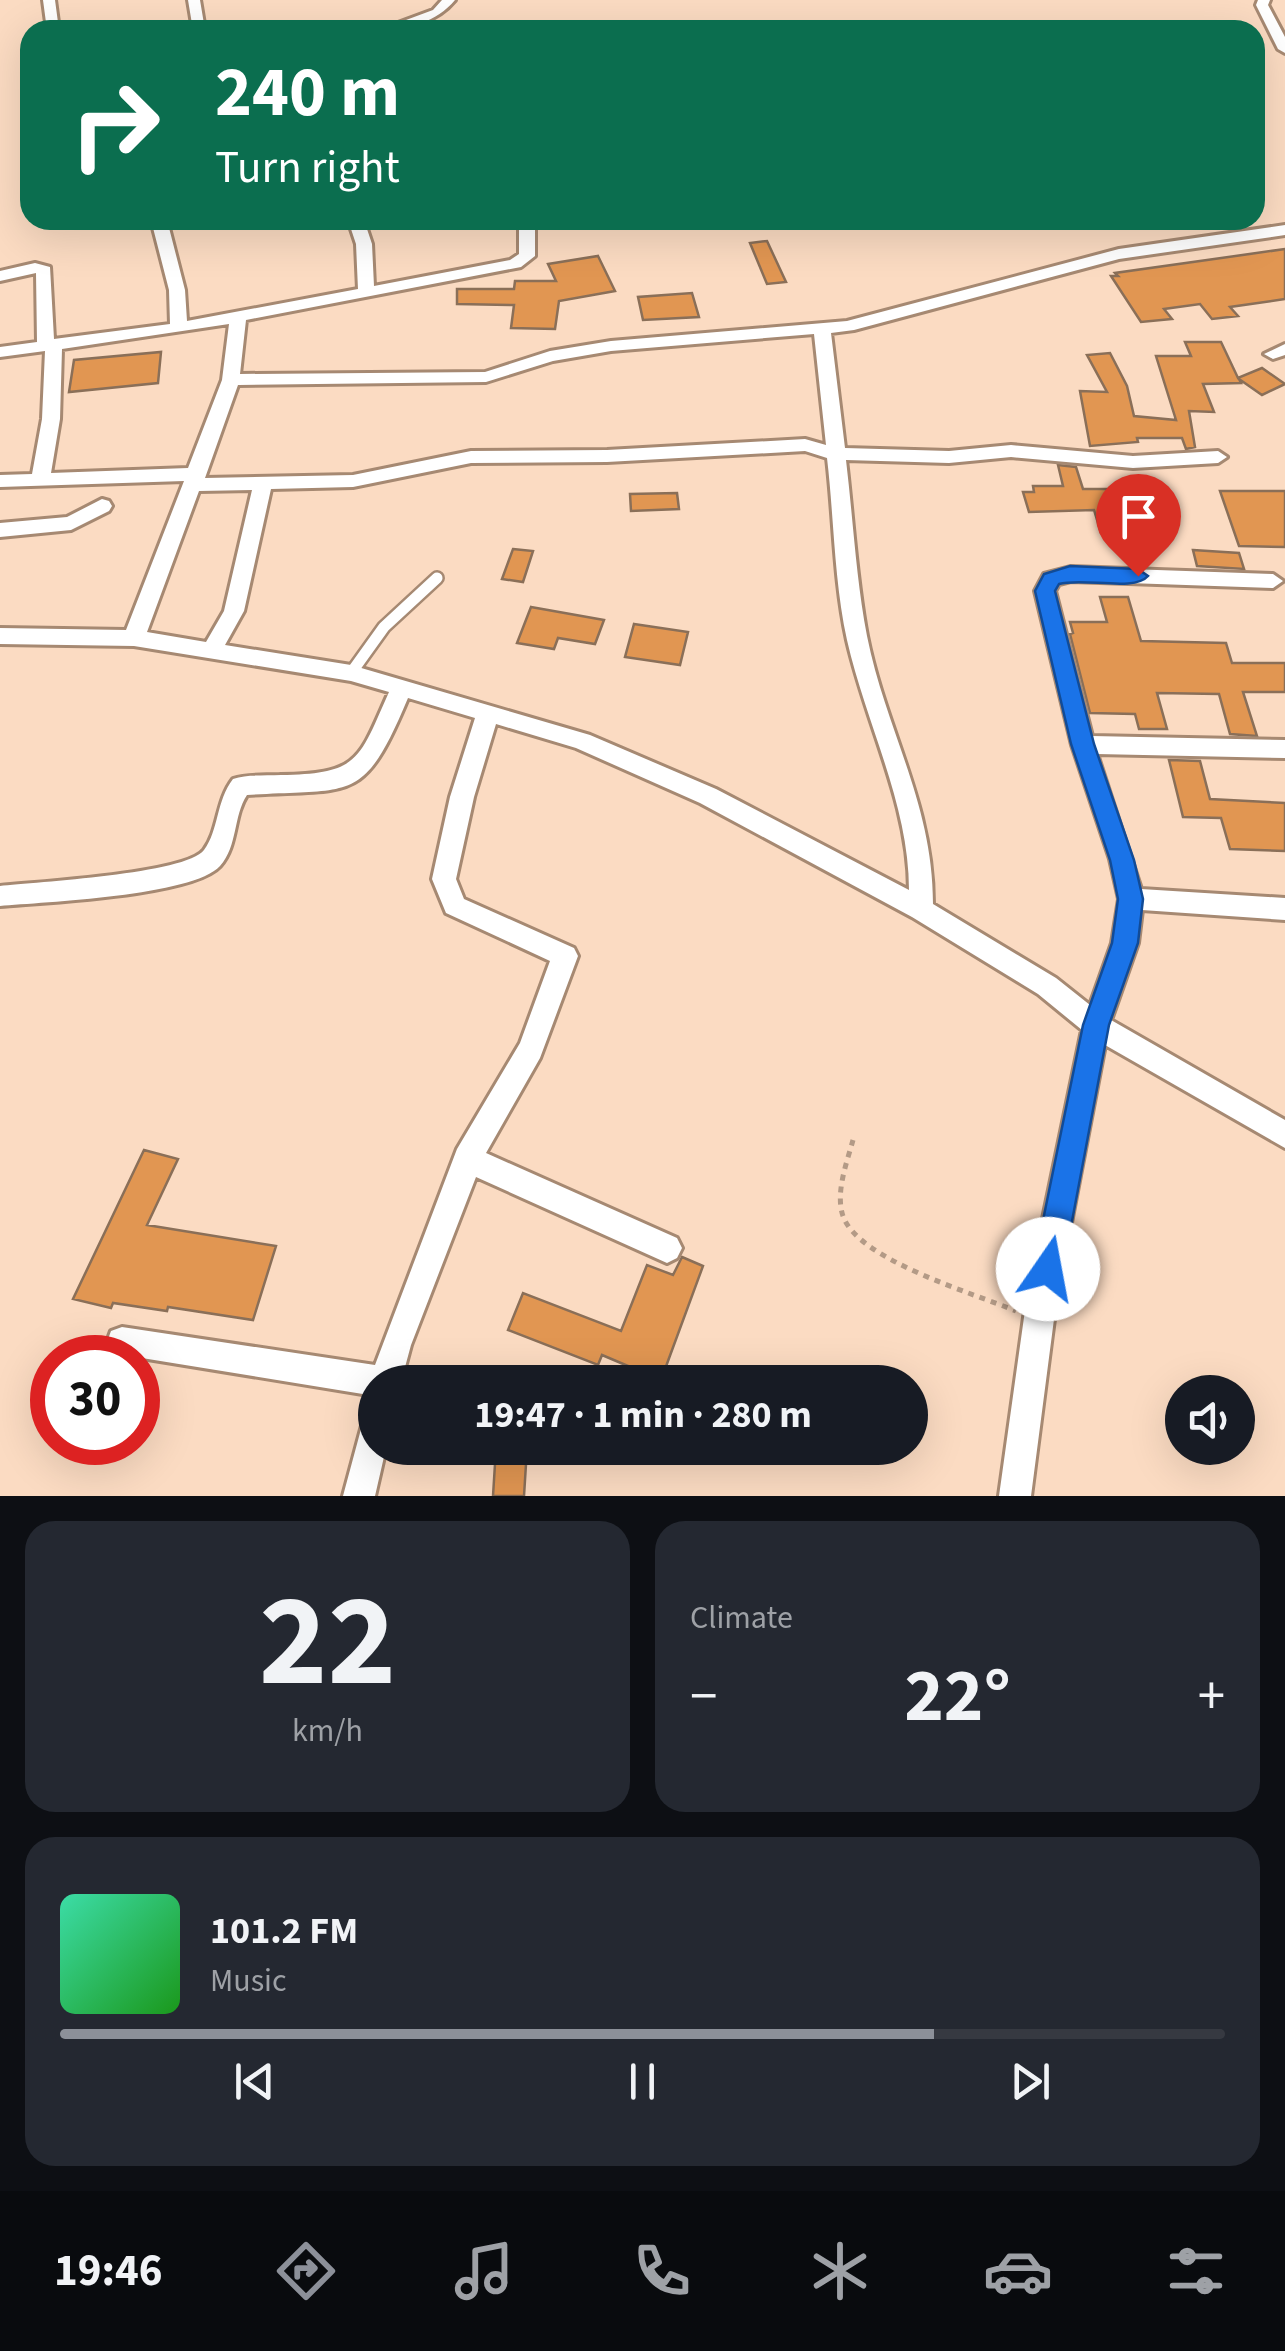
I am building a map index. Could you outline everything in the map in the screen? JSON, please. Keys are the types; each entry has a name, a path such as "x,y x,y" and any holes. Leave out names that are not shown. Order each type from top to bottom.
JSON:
{"street":[{"path":"416,20 437,13 449,0"},
{"path":"1264,0 1262,5 1285,49"},
{"path":"162,230 177,290 179,328"},
{"path":"359,230 364,244 366,290"},
{"path":"0,352 179,328 524,261 526,230"},
{"path":"231,380 474,378 509,371 550,356 611,346 848,326 1119,254 1285,230"},
{"path":"0,276 35,268 44,270 51,419 40,479"},
{"path":"134,638 231,380 238,316"},
{"path":"822,329 857,637 911,808 921,860 921,909"},
{"path":"0,481 196,480 263,484 353,481 471,457 607,456 791,445 836,454 949,458 1011,450 1133,462 1218,457"},
{"path":"212,649 234,611 263,484"},
{"path":"0,530 71,523 102,506"},
{"path":"1016,1496 1039,1319 1096,1025 1125,943 1130,899 1122,860 1082,744 1045,591 1051,579 1070,574 1273,581"},
{"path":"0,636 134,638 351,672 582,741 708,796 921,909 1046,986 1096,1025 1285,1134"},
{"path":"0,896 172,875 205,867 215,854 232,795 242,786 329,782 354,775 364,764 402,688"},
{"path":"391,1365 467,1158 531,1049 565,956 455,906 444,879 462,797 488,713"},
{"path":"1082,744 1285,749"},
{"path":"1130,899 1285,909"},
{"path":"467,1158 667,1248"},
{"path":"160,1348 358,1378"},
{"path":"359,1496 366,1465"}],"lane":[{"path":"351,672 384,627 437,578"}],"path":[{"path":"852,1140 842,1182 840,1213 852,1234 884,1256 1039,1319"}],"building":[{"path":"767,241 786,282 767,284 750,243"},
{"path":"1285,249 1285,299 1230,307 1238,316 1212,319 1200,304 1164,309 1172,319 1141,322 1111,276 1118,276 1115,273"},
{"path":"598,256 615,291 559,301 555,329 511,328 514,305 457,304 457,289 514,289 515,281 556,281 548,264"},
{"path":"692,293 699,317 643,320 638,297"},
{"path":"1185,342 1221,342 1238,378 1262,368 1285,384 1262,395 1239,379 1241,383 1203,384 1214,412 1189,411 1195,447 1186,449 1182,438 1137,438 1138,442 1090,446 1080,391 1107,392 1087,355 1110,353 1127,386 1134,416 1176,420 1156,356 1191,356"},
{"path":"161,352 158,383 69,392 74,360"},
{"path":"1058,465 1076,467 1083,489 1148,489 1156,512 1130,512 1136,533 1101,533 1094,510 1029,512 1023,492 1034,492 1033,486 1063,486"},
{"path":"1220,491 1285,491 1285,547 1239,546"},
{"path":"677,493 679,509 631,511 630,494"},
{"path":"513,549 533,551 523,582 502,579"},
{"path":"1193,550 1239,553 1244,569 1197,566"},
{"path":"1100,597 1128,597 1141,641 1226,643 1232,663 1285,663 1285,692 1243,692 1257,736 1230,734 1219,694 1157,693 1167,729 1139,729 1135,714 1090,713 1070,622 1107,622"},
{"path":"531,607 604,620 595,644 558,638 554,649 517,643"},
{"path":"634,624 688,632 680,665 625,657"},
{"path":"1169,760 1200,761 1210,799 1285,803 1285,851 1230,849 1221,818 1183,817"},
{"path":"144,1150 178,1159 147,1225 276,1246 253,1320 168,1307 167,1311 113,1303 111,1308 73,1299"},
{"path":"682,1257 703,1266 667,1365 626,1365 602,1355 598,1365 508,1330 523,1293 621,1331 647,1265 673,1275"},
{"path":"495,1465 526,1465 524,1496 493,1496"}],"route":[{"path":"1048,1269 1096,1025 1125,943 1130,899 1122,860 1082,744 1045,591 1051,579 1070,574 1138,576"}]}
